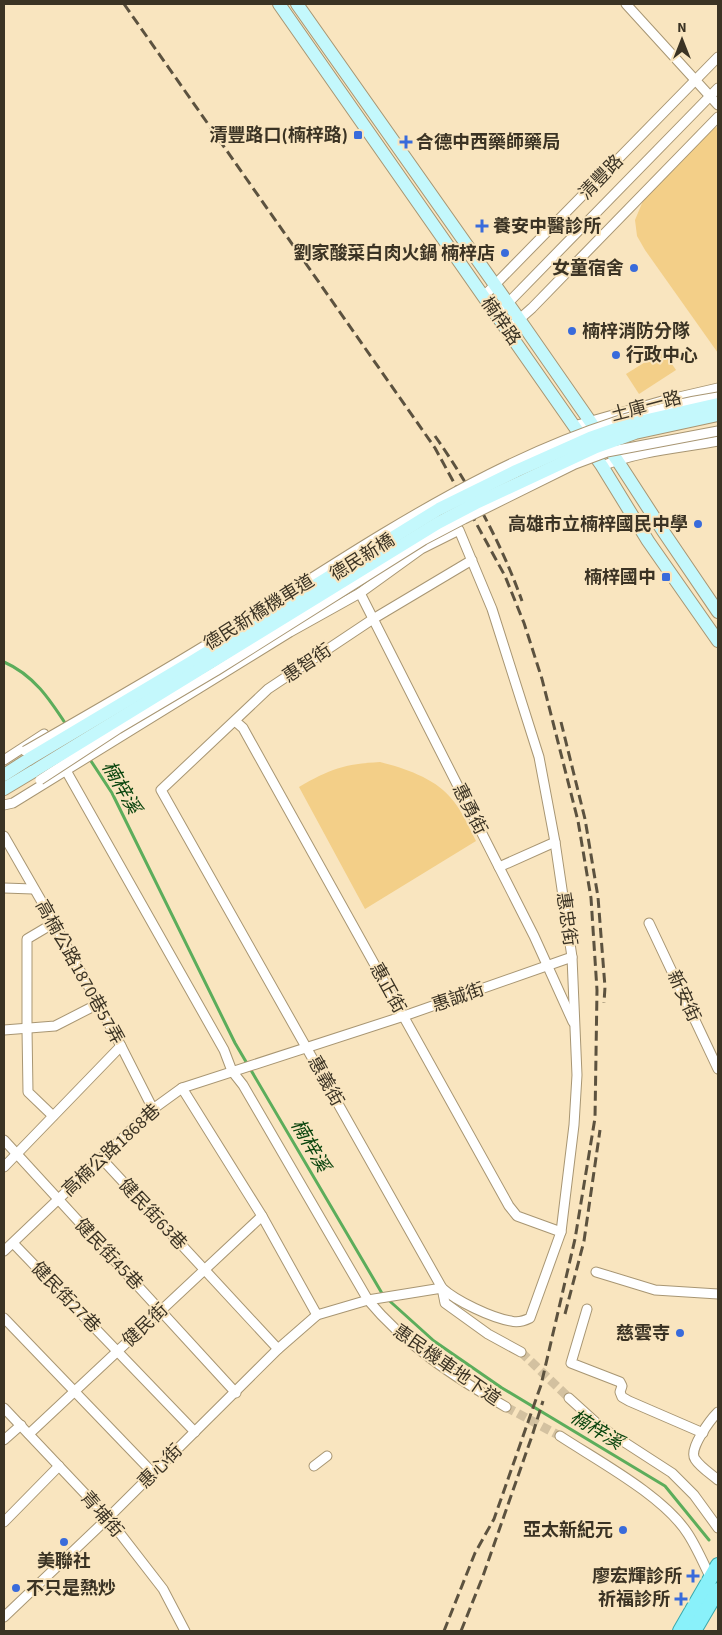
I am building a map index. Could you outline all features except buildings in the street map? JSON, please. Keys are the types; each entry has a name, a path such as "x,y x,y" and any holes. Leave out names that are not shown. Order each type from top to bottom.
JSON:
{"main road":[{"path":"680,1631 717,1581"},
{"path":"694,1631 717,1581"}],"street":[{"name":"楠梓路","path":"279,4 602,466 648,541 718,641"},
{"name":"楠梓路","path":"297,4 496,285 617,460 663,532 718,612"},
{"path":"626,4 718,105"},
{"name":"清豐路","path":"483,297 718,57"},
{"name":"清豐路","path":"495,314 508,304 718,88"},
{"path":"507,330 532,308 718,117"},
{"name":"土庫一路","path":"574,426 662,401 718,388"},
{"name":"德民新橋機車道","path":"32,765 210,643 380,536 448,496 506,467 605,424 664,407 718,397"},
{"name":"德民新橋","path":"32,765 190,663 439,509 516,471 590,438 630,424 718,404"},
{"name":"德民新橋","path":"32,765 478,502 596,447 635,433 718,415"},
{"name":"德民新橋機車道","path":"32,765 118,729 216,671 424,540 575,464 607,452 718,432"},
{"path":"602,466 617,460 650,452 718,441"},
{"name":"惠忠街","path":"360,593 421,549 459,530 492,609 539,757 555,842 572,957 578,1076 561,1232 530,1318"},
{"name":"惠智街","path":"161,790 268,689 373,619 472,560"},
{"path":"4,804 14,803 290,632 360,593"},
{"name":"惠勇街","path":"360,593 427,721 548,966 575,1027"},
{"name":"惠正街","path":"235,721 243,728 509,1206 517,1216 561,1232"},
{"name":"惠民機車地下道","path":"4,761 44,734 71,769 224,1050 232,1071 243,1085 368,1300 384,1320 406,1340 476,1390 506,1407"},
{"path":"4,761 32,765"},
{"path":"4,775 32,765"},
{"path":"4,789 32,765"},
{"path":"4,804 32,765"},
{"name":"惠義街","path":"161,790 442,1288 452,1297 511,1322 523,1322 530,1318"},
{"name":"高楠公路1870巷57弄","path":"4,836 122,1046 153,1109"},
{"path":"499,867 555,842"},
{"path":"4,888 33,889"},
{"path":"53,1116 28,1092 27,1029 28,939 54,923"},
{"name":"新安街","path":"649,923 718,1069"},
{"name":"惠誠街","path":"232,1071 404,1016 572,957"},
{"path":"4,1030 55,1026 98,1004"},
{"path":"4,1166 122,1046"},
{"name":"高楠公路1868巷","path":"4,1251 153,1109 182,1088 232,1071"},
{"path":"182,1088 262,1216 317,1315 368,1300 442,1288 445,1303 488,1334 521,1352"},
{"name":"健民街45巷","path":"4,1140 236,1393"},
{"name":"健民街63巷","path":"101,1158 278,1348"},
{"name":"健民街","path":"29,1434 262,1216"},
{"name":"健民街27巷","path":"14,1243 195,1432"},
{"path":"596,1272 656,1290 718,1294"},
{"path":"587,1309 571,1363 620,1382 622,1397 629,1401 703,1432"},
{"name":"惠心街","path":"4,1617 236,1393 278,1348 317,1315"},
{"path":"4,1318 152,1473"},
{"path":"569,1398 601,1427 672,1473 694,1495 718,1528"},
{"name":"青埔街","path":"4,1408 108,1518 163,1590 185,1631"},
{"path":"718,1412 703,1432 693,1453 695,1460 718,1480"},
{"path":"4,1440 21,1426"},
{"path":"560,1436 653,1497 674,1516 688,1533 717,1581"},
{"path":"314,1466 327,1456"},
{"path":"4,1522 59,1466"}],"shaded area":[{"path":"718,127 718,353 645,250 637,236 635,220 645,196 712,128"},
{"path":"663,351 676,370 639,394 626,374"},
{"path":"380,762 399,767 436,784 458,807 476,841 365,909 299,787 320,776 347,766"}],"waterway":[{"name":"楠梓溪","path":"4,662 15,667 33,681 48,698 67,726"},
{"name":"楠梓溪","path":"89,758 112,793 235,1043 383,1295 434,1341 502,1388 665,1486 709,1540"}],"tunnel":[{"path":"521,1352 569,1398"},
{"path":"506,1407 560,1436"}],"railway":[{"path":"124,4 435,448 505,576 524,623 542,679 578,821 591,898 597,990 595,1118 575,1239 541,1385 494,1519 475,1553 444,1631"},
{"path":"435,436 484,515 514,579 522,601"},
{"path":"561,722 585,819 598,897 605,987 604,1003"},
{"path":"565,1314 584,1241 600,1130"},
{"path":"461,1631 483,1576 543,1401"}],"place":[{"name":"清豐路口(楠梓路)","path":"358,135"},
{"name":"合德中西藥師藥局","path":"406,142"},
{"name":"養安中醫診所","path":"482,226"},
{"name":"劉家酸菜白肉火鍋 楠梓店","path":"505,253"},
{"name":"女童宿舍","path":"634,268"},
{"name":"楠梓消防分隊","path":"572,331"},
{"name":"行政中心","path":"616,355"},
{"name":"高雄市立楠梓國民中學","path":"698,524"},
{"name":"楠梓國中","path":"666,577"},
{"name":"慈雲寺","path":"680,1333"},
{"name":"亞太新紀元","path":"623,1530"},
{"name":"美聯社","path":"64,1542"},
{"name":"廖宏輝診所","path":"693,1576"},
{"name":"不只是熱炒","path":"16,1588"},
{"name":"祈福診所","path":"681,1599"}]}
